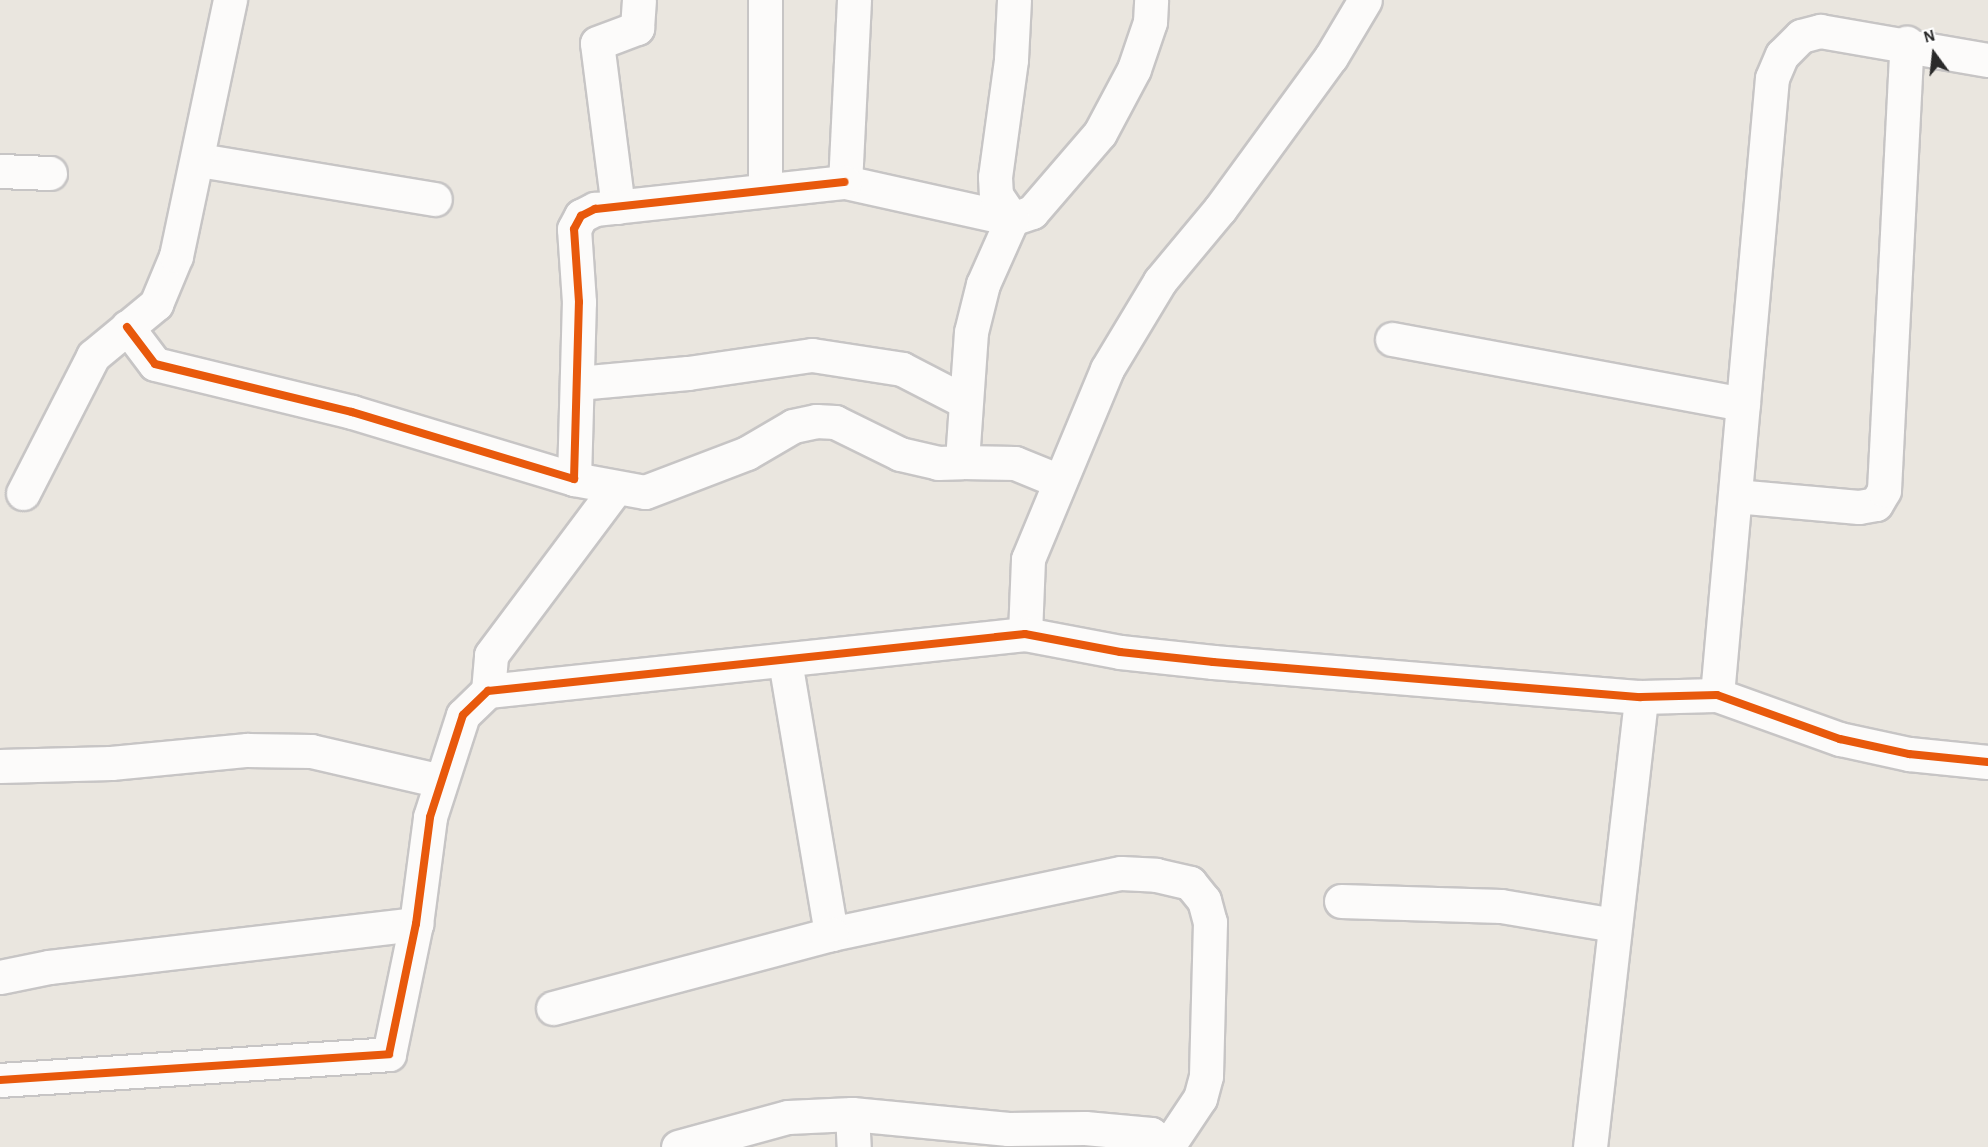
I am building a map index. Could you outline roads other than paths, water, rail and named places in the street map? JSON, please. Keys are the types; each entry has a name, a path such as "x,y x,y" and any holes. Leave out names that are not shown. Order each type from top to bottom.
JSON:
{"street":[{"path":"23,493 93,356 156,304 177,256 199,160 230,0"},
{"path":"618,207 597,43 638,28 639,0"},
{"path":"765,0 765,189"},
{"path":"845,182 854,0"},
{"path":"1012,219 996,195 996,177 1011,60 1014,0"},
{"path":"574,479 579,302 574,229 581,216 595,209 845,182 1012,219 1032,212 1100,133 1134,69 1150,22 1151,0"},
{"path":"1025,634 1028,560 1107,369 1160,281 1220,208 1331,57 1365,0"},
{"path":"1717,695 1772,78 1782,54 1801,36 1820,31 1906,43 1988,60"},
{"path":"1735,496 1859,507 1876,504 1884,490 1906,43"},
{"path":"199,160 435,200"},
{"path":"0,171 50,173"},
{"path":"962,462 970,332 983,284 1012,219"},
{"path":"128,327 155,364 352,412 574,479 615,489 645,492 676,483 747,453 792,426 816,421 835,422 900,454 938,463 1015,463 1059,481"},
{"path":"1392,339 1743,404"},
{"path":"578,383 688,373 812,355 902,369 964,401"},
{"path":"488,691 491,655 615,489"},
{"path":"0,1080 389,1054 416,924 430,817 463,715 488,691 1025,634 1120,652 1213,662 1641,697 1717,695 1840,739 1909,754 1988,762"},
{"path":"785,661 831,934"},
{"path":"1590,1147 1641,697"},
{"path":"0,766 111,763 247,750 311,751 441,781"},
{"path":"553,1008 831,934 1089,877 1144,874 1190,883 1204,900 1210,922 1206,1076 1200,1098 1168,1146 1151,1134 1085,1128 1008,1129 852,1114 788,1117 678,1147"},
{"path":"1341,901 1501,906 1614,926"},
{"path":"0,977 49,968 416,924"},
{"path":"852,1114 854,1147"}]}
